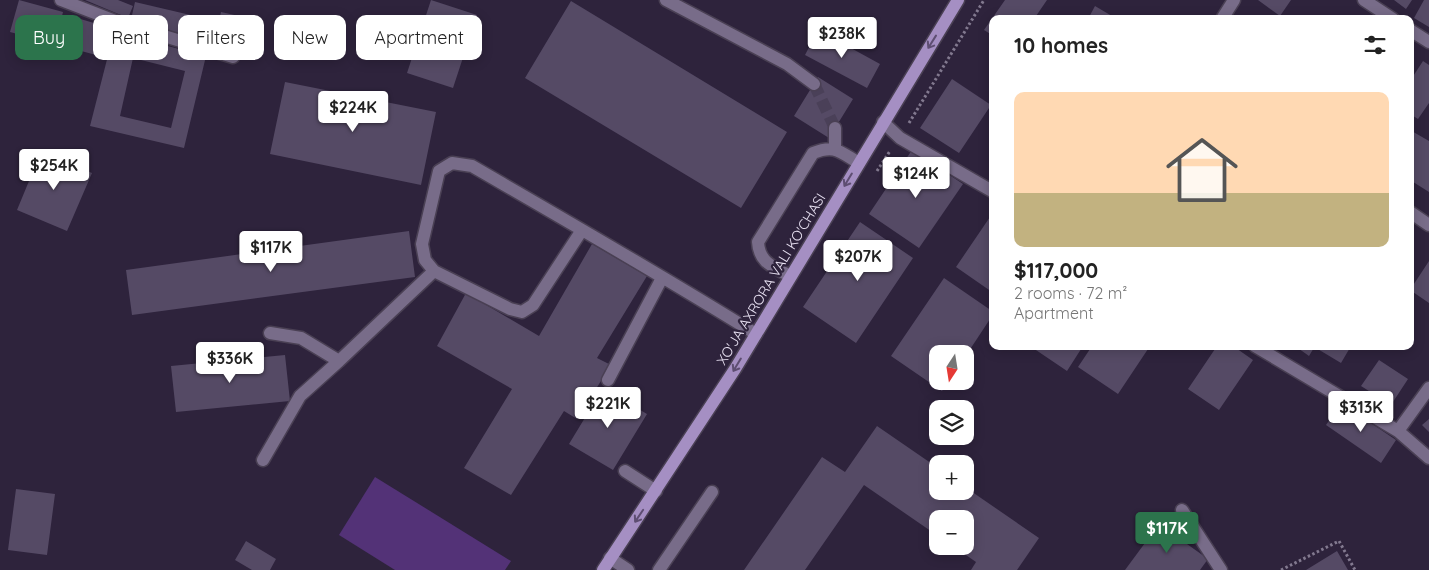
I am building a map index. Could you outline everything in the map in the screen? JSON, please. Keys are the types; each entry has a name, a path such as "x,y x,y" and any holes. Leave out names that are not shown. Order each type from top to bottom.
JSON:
{"main road":[{"name":"XO'JA AXRORA VALI KO'CHASI","path":"603,570 756,334 958,0"}],"street":[{"path":"61,0 118,22 178,40"},
{"path":"666,0 787,64 814,84"},
{"path":"1225,15 1234,0"},
{"path":"1364,0 1387,15"},
{"path":"1414,33 1429,42"},
{"path":"883,122 900,138 989,190"},
{"path":"835,128 835,150"},
{"path":"790,276 766,262 759,253 758,242 813,153 825,148 835,150 859,163"},
{"path":"582,230 533,305 522,312 510,309 434,271 425,260 422,244 439,171 452,163 472,166 582,230 756,334"},
{"path":"1414,215 1429,225"},
{"path":"263,460 300,396 434,271"},
{"path":"608,380 662,278"},
{"path":"270,333 301,338 339,361"},
{"path":"1262,350 1398,431 1429,458"},
{"path":"1398,431 1429,388"},
{"path":"625,471 656,491"},
{"path":"659,570 712,492"},
{"path":"1182,510 1221,570"},
{"path":"610,558 628,570"}],"path":[{"path":"874,174 900,138 984,0"},
{"path":"1281,570 1339,541 1355,570"}],"shaded area":[{"path":"375,477 511,561 505,570 395,570 339,535"}],"building":[{"path":"19,0 63,12 62,15 15,15 15,33 10,32"},
{"path":"85,0 118,0 133,6 129,15 121,15"},
{"path":"431,0 477,15 426,15"},
{"path":"1005,0 1047,0 1037,15 994,15"},
{"path":"1258,0 1291,0 1281,15"},
{"path":"1394,0 1412,0 1406,9"},
{"path":"1424,0 1429,0 1429,27 1414,18"},
{"path":"571,1 787,132 741,208 525,78"},
{"path":"135,2 190,15 178,15 178,36 168,33 168,15 132,15"},
{"path":"1095,6 1110,15 1090,15"},
{"path":"221,12 234,15 220,15"},
{"path":"83,20 93,23 93,54 83,51"},
{"path":"989,23 989,33 984,30"},
{"path":"818,30 880,64 867,88 805,55"},
{"path":"168,46 178,49 178,60 205,60 184,148 90,126 107,60 133,60 120,116 171,128 185,71 141,60 168,60"},
{"path":"411,60 462,60 453,88 407,73"},
{"path":"1423,61 1429,65 1429,103 1418,119 1414,116 1414,75"},
{"path":"818,77 853,99 829,138 794,116"},
{"path":"952,79 989,104 989,108 959,153 920,128"},
{"path":"285,82 436,112 421,185 270,154"},
{"path":"1414,132 1429,141 1429,192 1414,183"},
{"path":"912,150 963,184 919,248 869,214"},
{"path":"41,152 92,173 67,231 17,210"},
{"path":"989,218 989,290 956,267"},
{"path":"860,222 913,258 856,343 803,307"},
{"path":"409,231 415,277 132,315 126,270"},
{"path":"592,244 647,276 597,358 611,365 577,419 564,411 511,495 464,468 512,389 437,346 466,293 539,336"},
{"path":"1429,261 1429,303 1414,293 1414,284"},
{"path":"944,278 989,309 989,321 973,345 929,345 929,382 891,356"},
{"path":"1036,350 1080,350 1067,371"},
{"path":"1089,350 1147,350 1118,394 1078,367"},
{"path":"1214,350 1239,350 1253,360 1219,410 1188,389"},
{"path":"1301,350 1313,350 1309,356"},
{"path":"1319,350 1349,350 1341,363"},
{"path":"285,355 290,401 176,412 171,366"},
{"path":"1379,360 1408,379 1391,405 1361,386"},
{"path":"603,388 647,414 613,470 569,444"},
{"path":"1341,403 1396,440 1381,463 1326,425"},
{"path":"1429,419 1429,432 1422,425"},
{"path":"877,426 929,462 929,500 974,500 974,493 1039,538 1017,570 971,570 976,562 966,555 974,555 974,510 929,510 929,530 864,485 805,570 744,570 822,457 845,472"},
{"path":"16,489 55,494 47,555 8,550"},
{"path":"1159,524 1208,559 1200,570 1125,570"},
{"path":"246,541 276,559 270,570 252,570 235,560"},
{"path":"1337,551 1348,570 1306,570"}],"tunnel":[{"path":"814,84 835,128"}]}
